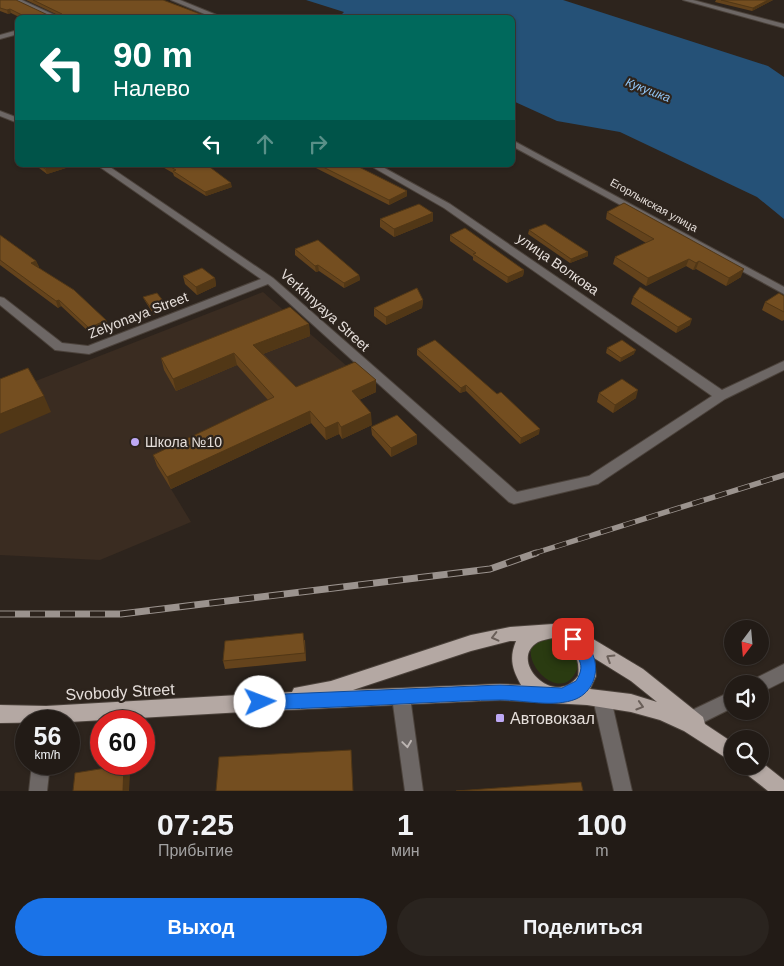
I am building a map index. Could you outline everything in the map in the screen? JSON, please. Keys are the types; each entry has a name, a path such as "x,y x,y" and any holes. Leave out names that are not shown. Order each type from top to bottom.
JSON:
{"main road":[{"path":"544,632 533,635 522,646 518,661 521,672 528,682 538,690 550,695 562,695 573,692 581,687 587,678 586,657 581,647 573,639 562,634"},
{"path":"243,703 331,689 471,644 510,634 544,632 577,638 637,675 724,745"},
{"path":"243,703 500,692 562,695 630,703 663,712 690,725 724,747"},
{"name":"Svobody Street","path":"80,715 243,703"},
{"name":"Svobody Street","path":"0,714 15,715"},
{"path":"763,775 783,791"}],"street":[{"path":"17,0 51,15"},
{"path":"174,0 213,15"},
{"path":"686,0 784,26"},
{"path":"0,37 15,33"},
{"path":"0,113 15,120"},
{"name":"Егорлыкская улица","path":"515,144 784,291"},
{"name":"Verkhnyaya Street","path":"104,167 269,280 514,498 592,480 721,396"},
{"name":"улица Волкова","path":"377,167 447,206 721,396"},
{"name":"Zelyonaya Street","path":"0,300 59,347 89,350 269,280"},
{"path":"721,396 784,365"},
{"path":"769,680 784,672"},
{"path":"401,697 414,791"},
{"path":"602,699 623,791"},
{"path":"692,719 724,703"},
{"path":"38,791 40,775"}],"shaded area":[{"name":"Школа №10","path":"263,292 376,392 171,489 191,522 100,560 0,555 0,395"}],"green space":[{"path":"551,636 571,644 579,663 572,678 563,683 553,682 543,676 535,667 531,656 532,646 539,639"}],"water":[{"name":"Кукушка","path":"306,0 563,0 768,66 784,77 784,219 757,197 620,132 557,121 515,102 515,15 341,15 344,12"}],"building":[{"path":"0,0 16,0 48,15 22,15 10,9 0,8"},
{"path":"33,0 163,0 203,15 61,15"},
{"path":"721,0 768,0 753,8"},
{"path":"171,167 210,167 231,183 205,192 173,171 176,170"},
{"path":"323,167 359,167 407,191 389,200"},
{"path":"624,203 744,269 729,278 699,261 696,263 689,259 648,278 615,257 654,239 607,212"},
{"path":"419,204 433,213 394,229 380,219"},
{"path":"545,224 588,252 571,259 529,230"},
{"path":"465,228 524,270 508,277 473,254 476,253 450,235"},
{"path":"0,235 36,261 31,263 74,290 106,320 89,328 59,300 56,301 0,260"},
{"path":"318,240 359,275 344,283 318,265 315,266 295,249"},
{"path":"202,268 215,278 196,287 183,276"},
{"path":"640,287 692,319 678,327 633,297"},
{"path":"417,288 423,300 386,317 374,308"},
{"path":"157,293 167,306 153,311 143,297"},
{"path":"779,293 784,296 784,312 765,302"},
{"path":"290,307 309,324 253,345 296,387 355,362 376,380 352,391 371,413 341,427 338,422 325,428 310,411 167,477 153,455 274,397 234,353 173,379 161,358"},
{"path":"435,340 497,394 501,392 540,429 521,438 466,385 461,388 417,349"},
{"path":"622,340 636,350 621,358 607,348"},
{"path":"28,368 44,396 0,414 0,379"},
{"path":"622,379 638,390 615,405 599,393"},
{"path":"397,415 417,435 391,448 371,427"},
{"path":"303,633 305,653 223,661 225,641"},
{"path":"351,750 353,791 216,791 219,757"},
{"path":"90,771 90,775 124,775 123,791 73,791 75,775 80,775 80,772"},
{"path":"581,782 583,791 456,791"}],"railway":[{"path":"532,554 784,475"},
{"path":"0,614 121,614 490,569 536,553"}],"place":[{"name":"Школа №10","path":"135,442"},
{"name":"Автовокзал","path":"500,718"}],"route":[{"path":"260,702 500,692 562,695 573,692 581,687 587,678 586,657 581,647 573,639"}]}
